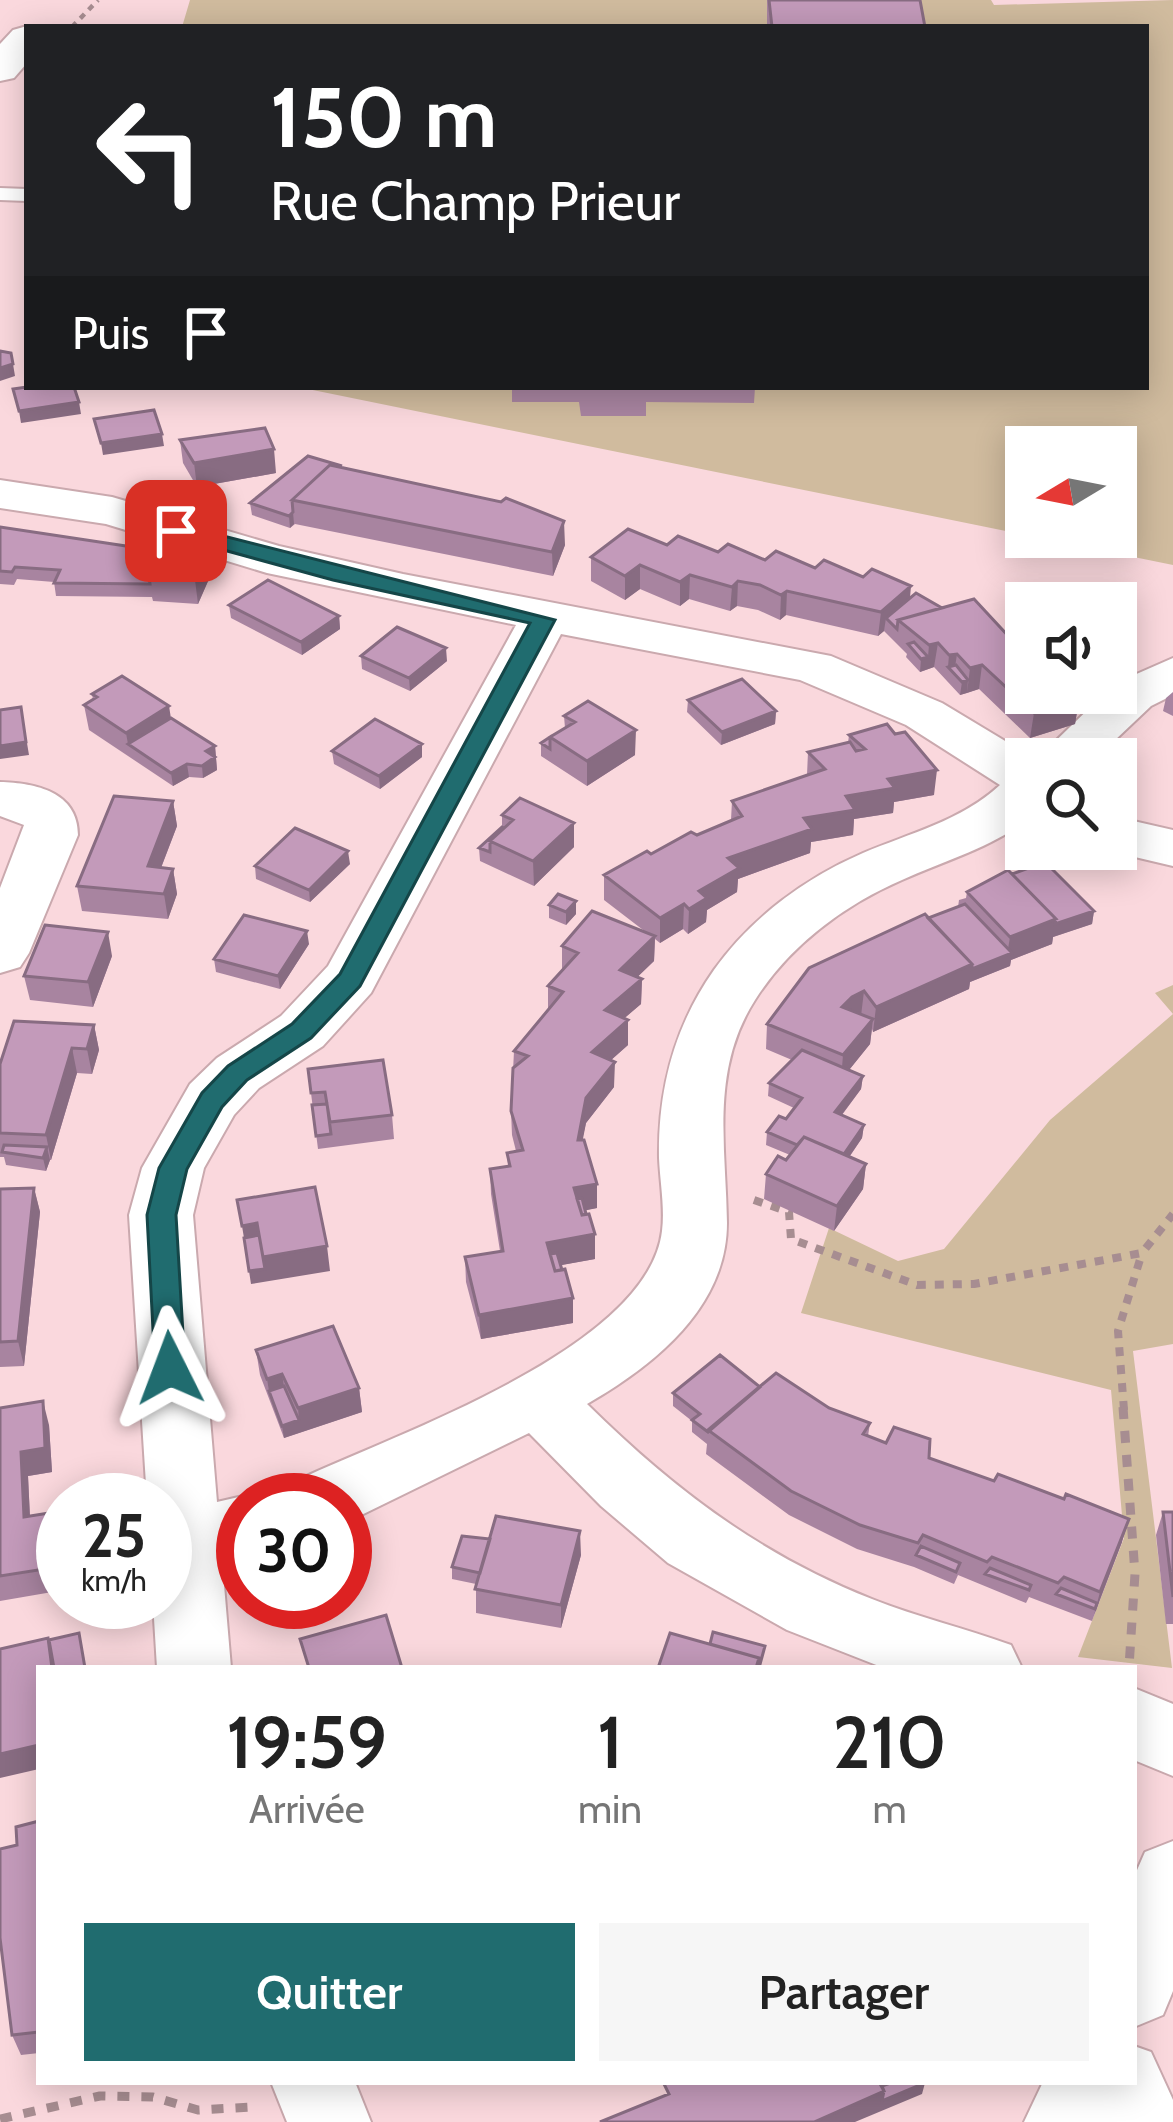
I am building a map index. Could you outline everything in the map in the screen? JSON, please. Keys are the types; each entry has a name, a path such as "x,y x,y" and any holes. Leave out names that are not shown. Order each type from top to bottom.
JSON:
{"street":[{"path":"0,69 24,47"},
{"path":"0,458 76,503"},
{"path":"0,494 76,503 267,557 544,620 813,667 924,715 1005,764"},
{"path":"194,1665 212,1534 161,1215 173,1168 212,1100 238,1073 302,1031 350,979 544,620"},
{"path":"1087,738 1133,695 1173,674"},
{"path":"0,953 51,835 51,818 42,807 3,799"},
{"path":"372,1477 601,1364 665,1307 693,1249 693,1090 708,1035 737,981 806,909 859,876 1005,814"},
{"path":"1137,840 1173,848"},
{"path":"538,1398 661,1516 751,1577 873,1635 976,1665"},
{"path":"1137,1724 1173,1742"},
{"path":"1137,1979 1173,1878"},
{"path":"1066,2122 1090,2085"},
{"path":"1122,2085 1140,2122"}],"path":[{"path":"50,24 98,0"},
{"path":"693,1194 734,1195 789,1212 791,1240 917,1285 1028,1277 1142,1253"},
{"path":"1132,1665 1136,1574 1118,1331 1142,1253 1173,1214"},
{"path":"0,2119 100,2096 152,2097 198,2110 321,2102"}],"shaded area":[{"path":"190,0 991,0 994,5 1173,0 1173,565 1137,558 1137,426 1005,426 1005,531 313,390 1149,390 1149,24 183,24"},
{"path":"1173,985 1173,1014 1155,993"},
{"path":"1173,1014 1173,1344 1133,1351 1172,1668 1078,1657 1124,1538 1111,1390 801,1313 829,1228 898,1261 944,1249 1050,1120"}],"building":[{"path":"769,0 920,0 924,24 772,24"},
{"path":"0,351 11,353 13,364 0,368"},
{"path":"13,389 75,390 79,402 19,411"},
{"path":"154,410 162,434 101,443 94,419"},
{"path":"265,428 274,449 194,463 180,440"},
{"path":"308,456 342,466 330,465 292,500 289,516 250,503"},
{"path":"330,465 501,502 506,498 564,521 552,552 292,500"},
{"path":"0,527 159,551 150,584 54,583 60,570 15,567 12,572 0,571"},
{"path":"628,529 667,545 678,536 718,552 728,544 765,560 776,551 815,568 824,560 863,577 872,569 911,586 881,612 787,591 781,595 738,581 732,587 690,575 680,582 640,565 625,576 591,557"},
{"path":"163,540 209,547 195,580 149,577"},
{"path":"268,580 339,616 301,642 229,605"},
{"path":"916,593 942,608 898,620 897,629 886,618"},
{"path":"974,599 1005,632 1005,686 982,665 970,668 957,654 949,655 938,643 929,645 898,620"},
{"path":"397,627 446,648 409,678 361,656"},
{"path":"914,642 928,657 921,659 908,644"},
{"path":"956,665 968,680 962,682 948,667"},
{"path":"122,676 169,706 126,733 84,705 97,697 92,694"},
{"path":"742,679 776,711 722,732 688,700"},
{"path":"588,701 636,730 587,761 550,737 575,722 564,716"},
{"path":"21,707 26,742 0,746 0,710"},
{"path":"171,718 215,746 206,751 215,757 202,766 187,764 171,773 128,744"},
{"path":"375,719 422,744 379,776 332,751"},
{"path":"887,724 895,734 905,732 937,770 888,779 895,788 846,796 855,810 804,818 812,829 728,858 739,868 699,891 707,898 689,909 684,904 660,918 604,875 691,832 697,835 742,816 732,801 825,769 808,752 850,742 856,751 865,749 849,735"},
{"path":"114,796 173,801 148,866 173,869 164,894 77,886"},
{"path":"520,798 574,823 533,861 490,841 513,820 502,815"},
{"path":"502,827 490,841 490,852 479,848"},
{"path":"295,828 348,851 309,890 255,866"},
{"path":"1008,870 1056,919 1010,937 967,892"},
{"path":"1053,870 1094,911 1055,924 1056,919 1012,874"},
{"path":"558,894 576,901 566,912 549,905"},
{"path":"965,904 1012,953 972,969 928,918"},
{"path":"592,911 655,936 620,970 642,979 605,1010 628,1020 592,1052 615,1062 586,1098 578,1140 584,1140 597,1184 574,1188 582,1215 589,1214 595,1234 547,1243 555,1271 565,1269 573,1298 479,1315 465,1257 503,1251 490,1169 510,1166 507,1153 523,1150 511,1111 513,1068 528,1056 514,1051 563,992 548,986 578,953 562,946"},
{"path":"925,914 972,964 876,1007 864,991 852,997 842,1007 873,1019 843,1055 767,1024 809,968"},
{"path":"244,915 307,931 278,976 214,959"},
{"path":"45,925 108,932 88,982 24,976"},
{"path":"14,1021 94,1025 87,1049 72,1048 46,1135 0,1133 0,1064"},
{"path":"802,1050 863,1076 835,1112 864,1125 844,1154 804,1137 797,1145 767,1132 779,1116 786,1119 802,1098 769,1083"},
{"path":"383,1060 392,1115 330,1122 325,1092 311,1093 308,1069"},
{"path":"327,1104 331,1134 316,1136 312,1105"},
{"path":"804,1137 866,1164 837,1206 766,1174 778,1156 786,1160"},
{"path":"4,1145 47,1147 43,1158 2,1152"},
{"path":"315,1187 327,1246 263,1257 257,1223 242,1226 237,1200"},
{"path":"34,1188 18,1341 0,1342 0,1189"},
{"path":"259,1235 265,1269 249,1271 244,1238"},
{"path":"557,1253 562,1270 555,1271 550,1254"},
{"path":"333,1326 359,1388 298,1408 282,1374 267,1379 256,1350"},
{"path":"720,1355 760,1387 708,1432 692,1420 700,1414 673,1393"},
{"path":"776,1373 829,1408 870,1423 863,1434 886,1443 894,1427 930,1439 929,1458 994,1481 998,1474 1064,1499 1066,1494 1129,1519 1100,1592 1064,1577 1058,1583 992,1557 987,1562 923,1535 918,1543 860,1525 791,1491 708,1430"},
{"path":"284,1386 299,1420 282,1426 269,1391"},
{"path":"43,1401 45,1448 21,1452 24,1517 36,1515 36,1570 0,1576 0,1408"},
{"path":"1163,1512 1173,1512 1173,1597"},
{"path":"496,1516 580,1531 561,1605 475,1589"},
{"path":"462,1536 490,1539 480,1573 452,1567"},
{"path":"921,1546 960,1563 956,1572 916,1555"},
{"path":"990,1568 1031,1585 1029,1590 985,1574"},
{"path":"1061,1588 1097,1603 1095,1609 1056,1594"},
{"path":"386,1615 401,1665 308,1665 300,1639 336,1629 372,1629 372,1619"},
{"path":"713,1632 765,1646 759,1665 759,1658 710,1644"},
{"path":"79,1633 84,1665 53,1665 49,1640"},
{"path":"670,1633 759,1658 757,1665 659,1665"},
{"path":"48,1638 52,1665 36,1665 36,1746 0,1754 0,1649"},
{"path":"36,1822 36,2032 12,2035 0,1938 0,1849 17,1845 16,1827"},
{"path":"664,2085 881,2085 884,2091 814,2122 600,2122 669,2094"},
{"path":"885,2085 920,2085 882,2101"}],"route":[{"path":"170,1368 161,1215 173,1168 212,1100 238,1073 302,1031 350,979 544,620 333,574 176,531"}]}
